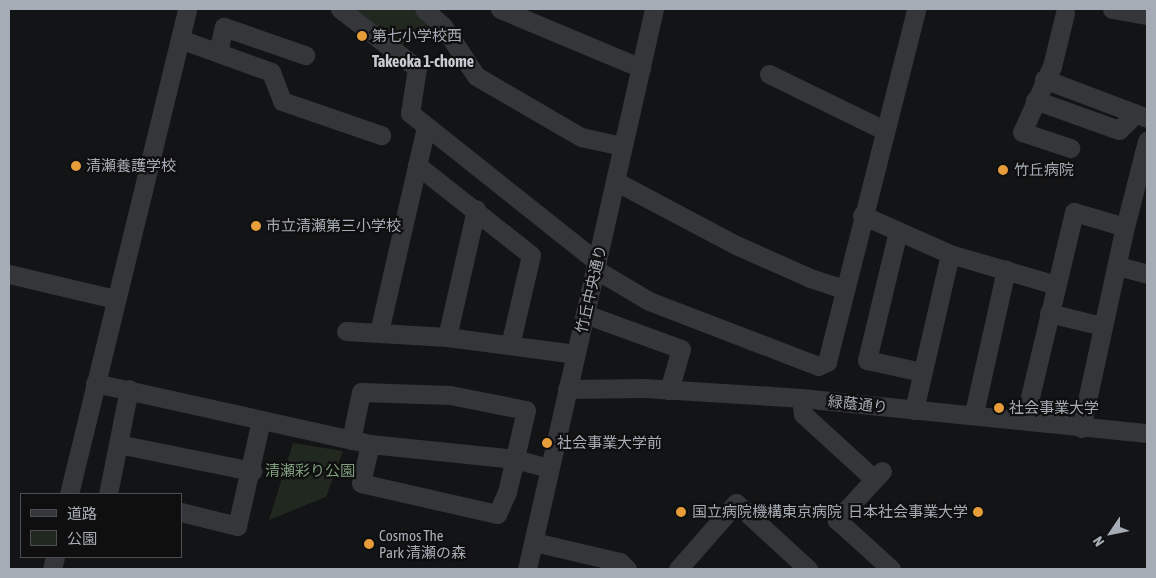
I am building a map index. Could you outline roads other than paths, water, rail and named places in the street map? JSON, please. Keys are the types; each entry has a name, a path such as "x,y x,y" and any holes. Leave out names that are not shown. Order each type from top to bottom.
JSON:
{"street":[{"path":"69,493 94,383 187,9"},
{"path":"340,9 417,68 410,113 596,266 649,302 818,366 826,362 916,9"},
{"path":"424,9 443,26 476,76 581,137 622,146"},
{"path":"500,9 641,68"},
{"name":"竹丘中央通り","path":"527,569 654,9"},
{"path":"1112,9 1147,15"},
{"path":"1065,13 1052,66 1044,79 1022,132 1070,148"},
{"path":"218,52 224,27 305,55"},
{"path":"180,39 266,70 274,76 282,101 381,135"},
{"path":"770,74 884,130"},
{"path":"1044,79 1141,116"},
{"path":"1035,100 1119,130 1141,116"},
{"path":"379,332 426,126"},
{"path":"1081,428 1102,326 1147,141"},
{"path":"417,165 476,209 531,255 510,345"},
{"path":"615,181 736,245 810,278 844,289"},
{"path":"447,337 476,209"},
{"path":"1025,418 1048,313 1074,212 1125,227"},
{"path":"862,215 950,254 1056,285"},
{"path":"898,231 867,360 922,372"},
{"path":"914,410 950,254"},
{"path":"1118,266 1147,274"},
{"path":"974,413 1006,270"},
{"path":"9,274 115,299"},
{"path":"1048,313 1102,326"},
{"path":"585,314 681,349 668,390"},
{"path":"346,331 447,337 576,354"},
{"path":"94,383 129,389 370,444 515,459 549,468"},
{"path":"108,493 129,389"},
{"name":"緑蔭通り","path":"567,390 668,390 801,398 914,410 1025,418 1081,428 1147,433"},
{"path":"351,440 361,392 450,395 526,410 515,459 497,514 361,483 370,444"},
{"path":"801,398 803,414 878,475 837,520 891,569"},
{"path":"182,512 237,526 252,471 261,420"},
{"path":"118,444 252,471"},
{"path":"678,569 736,503 808,569"},
{"path":"534,542 620,562 627,569"}],"place":[{"name":"第七小学校西","path":"362,36"},
{"name":"清瀬養護学校","path":"76,166"},
{"name":"竹丘病院","path":"1003,170"},
{"name":"市立清瀬第三小学校","path":"256,226"},
{"name":"社会事業大学","path":"999,408"},
{"name":"社会事業大学前","path":"547,443"},
{"name":"国立病院機構東京病院","path":"681,512"},
{"name":"日本社会事業大学","path":"978,512"},
{"name":"Cosmos The Park 清瀬の森","path":"369,544"}],"district":[{"name":"Takeoka 1-chome","path":"423,61"}],"park label":[{"name":"清瀬彩り公園","path":"310,471"}]}
